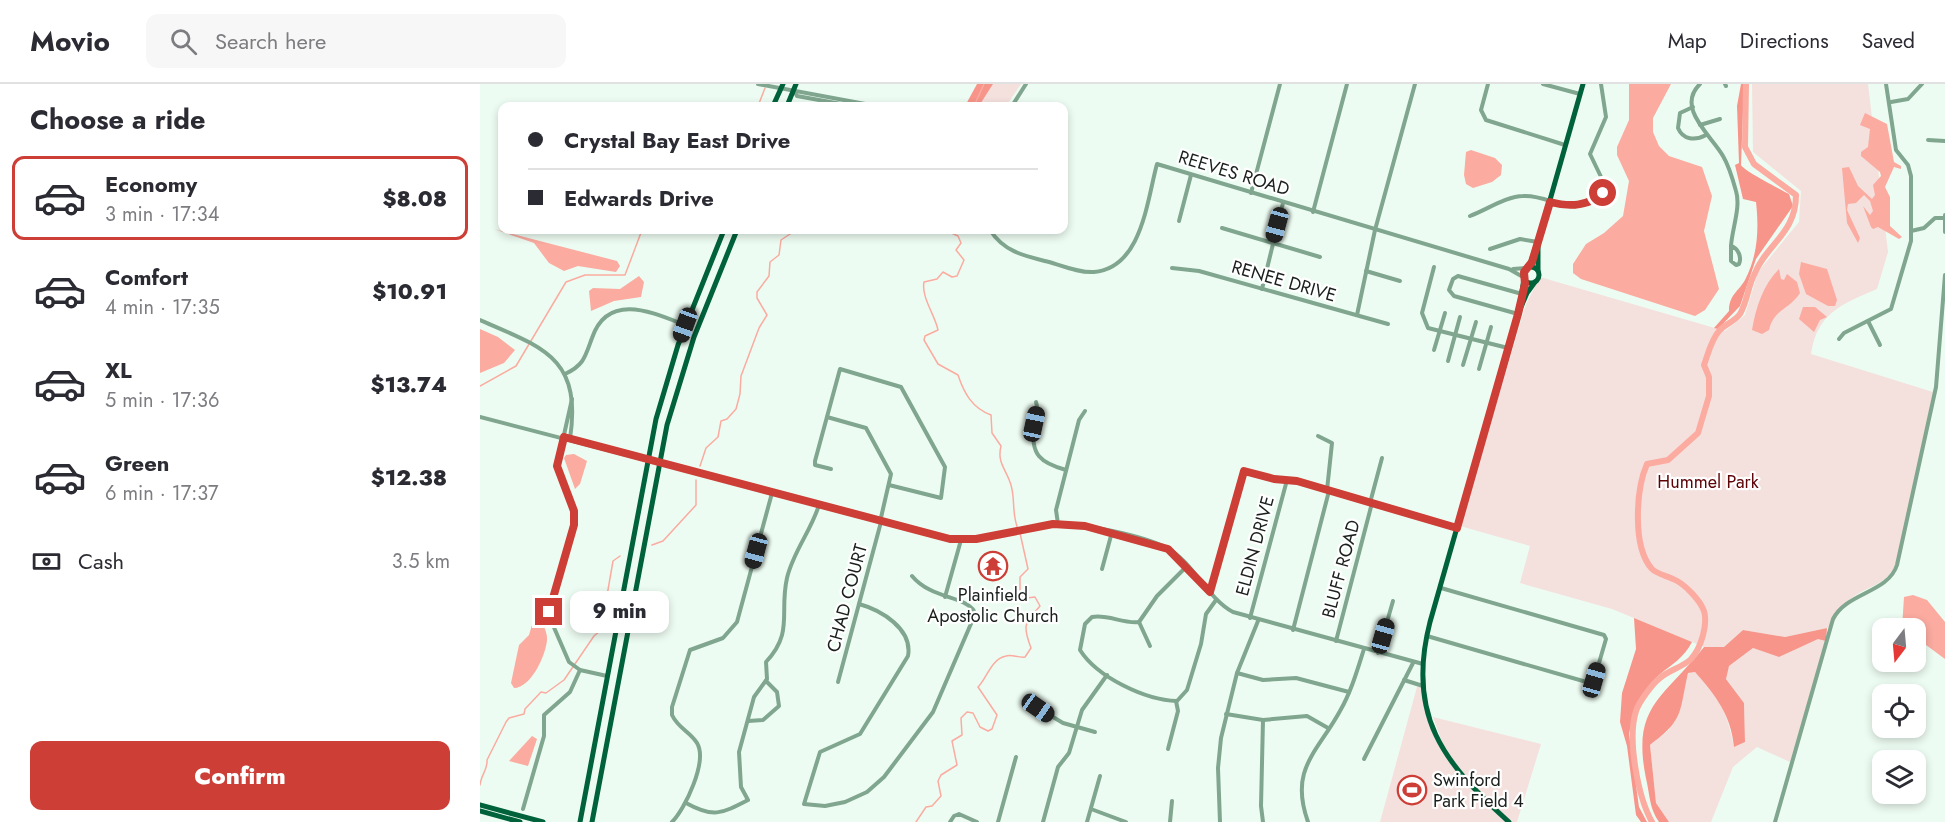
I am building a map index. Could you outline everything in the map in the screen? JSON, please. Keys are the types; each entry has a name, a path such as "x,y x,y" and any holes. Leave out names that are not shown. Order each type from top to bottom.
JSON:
{"main road":[{"path":"788,102 796,84"},
{"path":"1509,822 1465,781 1447,757 1433,729 1424,686 1423,664 1427,636 1518,314 1523,278 1539,242 1583,84"},
{"path":"775,102 782,86"},
{"path":"580,822 647,460 665,385 685,325 722,234"},
{"path":"592,822 659,462 687,355 735,234"},
{"path":"1518,314 1527,293 1539,277 1539,242"},
{"path":"1528,268 1538,270"},
{"path":"1523,278 1528,283 1535,282"},
{"path":"480,805 543,822"},
{"path":"480,811 520,822"}],"street":[{"path":"758,84 771,87 782,86 794,92 853,102"},
{"path":"1015,102 1026,84"},
{"path":"1251,194 1280,84"},
{"path":"1313,212 1347,84"},
{"path":"1357,315 1375,230 1415,84"},
{"path":"1488,84 1481,110 1486,120 1566,145"},
{"path":"1543,84 1580,94"},
{"path":"1470,216 1520,196 1571,207 1603,193 1603,181 1590,153 1606,117 1601,84"},
{"path":"1701,84 1694,95 1693,107 1706,135 1724,157 1737,195 1731,246 1731,261 1736,265 1739,264 1737,249 1731,246"},
{"path":"1839,339 1844,333 1886,313 1894,303 1911,241 1911,176 1908,165 1896,150 1886,84"},
{"path":"1890,102 1908,99 1922,84"},
{"path":"794,92 797,96 830,102"},
{"path":"1693,107 1680,113 1678,128 1683,136 1694,139 1706,135"},
{"path":"1700,125 1720,119"},
{"path":"1928,140 1945,141"},
{"name":"REEVES ROAD","path":"993,234 1002,245 1018,254 1085,272 1106,270 1121,260 1135,242 1157,164 1251,194 1509,268 1528,268"},
{"path":"1179,221 1191,175"},
{"path":"1262,289 1283,203"},
{"path":"1911,231 1924,228 1935,218 1945,216 1945,232"},
{"path":"1222,228 1320,257"},
{"path":"1490,249 1524,238 1539,242"},
{"path":"1434,267 1422,313 1428,328 1509,348"},
{"name":"RENEE DRIVE","path":"1172,268 1199,271 1388,324"},
{"name":"REEVES ROAD","path":"1509,268 1523,278"},
{"path":"1366,271 1400,281"},
{"path":"1775,822 1833,619 1846,603 1890,578 1896,570 1934,399 1945,275"},
{"path":"1518,314 1452,295 1449,290 1452,280 1458,276 1522,294"},
{"path":"565,374 583,363 597,326 614,313 639,309 685,325"},
{"path":"1434,350 1445,313"},
{"path":"1448,361 1460,318"},
{"path":"480,320 536,345 548,353 565,374 574,414 570,439"},
{"path":"1868,321 1880,345"},
{"path":"1463,365 1476,322"},
{"path":"1479,369 1491,327"},
{"path":"1939,358 1945,360"},
{"path":"827,417 869,430 891,471 889,484 941,498 945,467 904,389 893,382 840,369 827,417 815,465 831,470"},
{"path":"572,399 557,466 574,511 574,525 549,616 569,662 578,669 607,676"},
{"path":"1036,402 1034,435 1038,457 1046,465 1066,470"},
{"path":"1058,524 1056,510 1079,420 1085,411"},
{"path":"480,417 564,437 880,522 961,540 1058,524 1074,524 1112,532 1165,547 1216,600 1229,610 1258,621 1423,664"},
{"path":"1293,630 1328,491 1332,443 1318,436"},
{"name":"BLUFF ROAD","path":"1336,641 1382,458"},
{"path":"1210,592 1244,471 1287,480 1457,528"},
{"name":"ELDIN DRIVE","path":"1250,618 1287,480"},
{"name":"CHAD COURT","path":"838,682 889,484"},
{"path":"672,822 686,803 700,754 695,741 679,726 672,715 681,674 690,650 724,637 737,622 772,493"},
{"path":"686,803 704,812 716,813 748,800 741,787 739,761 748,721 754,697 766,681 766,662 776,652 785,631 785,588 789,569 812,525 819,505"},
{"path":"1102,569 1112,532"},
{"path":"945,597 961,540"},
{"path":"1176,701 1135,692 1107,675 1080,650 1085,624 1095,616 1130,623 1139,622 1157,596 1186,567"},
{"path":"859,604 879,612 901,630 909,643 908,656 860,734 820,752 804,804 839,804 871,789 884,777 933,712 974,616 969,604 927,590 912,576"},
{"path":"1427,636 1590,683 1594,680 1606,639 1604,635 1441,588"},
{"path":"1176,701 1187,690 1201,644 1206,614 1216,600"},
{"path":"1378,653 1393,601"},
{"path":"1220,822 1218,768 1226,714 1237,674 1258,621"},
{"path":"1139,622 1150,645"},
{"path":"1308,822 1302,799 1304,772 1310,754 1339,713 1364,650"},
{"path":"1364,759 1413,663"},
{"path":"523,809 544,736 544,715 570,692 578,669"},
{"path":"1237,674 1263,680 1296,678 1349,692"},
{"path":"1043,822 1058,768 1069,753 1087,700 1107,675"},
{"path":"1404,680 1424,686"},
{"path":"748,721 763,720 779,706 777,692 766,681"},
{"path":"1168,749 1178,711 1176,701"},
{"path":"1038,708 1057,721 1095,732"},
{"path":"1226,714 1263,720 1303,716 1314,719 1328,728"},
{"path":"1263,720 1261,806 1263,822"},
{"path":"998,822 1016,757"},
{"path":"1088,822 1100,776"},
{"path":"1170,822 1172,801"},
{"path":"1091,809 1126,822"},
{"path":"950,822 954,816 959,814 977,822"}],"green space":[{"path":"993,84 1021,84 1009,102 982,102"},
{"name":"Hummel Park","path":"1752,84 1868,84 1888,252 1877,289 1842,305 1825,319 1814,340 1811,354 1933,392 1898,559 1888,576 1846,603 1831,627 1785,637 1743,630 1724,647 1704,647 1612,609 1520,583 1530,546 1460,526 1526,304 1540,277 1725,331 1745,315 1758,272 1799,222 1801,191 1753,152"},
{"path":"1819,638 1826,641 1790,762 1757,747 1733,767 1711,822 1669,822 1656,803 1650,745 1669,730 1688,673 1695,672 1717,699 1725,714 1734,747 1745,742 1744,703 1725,677 1729,666 1753,648 1779,657"},
{"path":"1424,686 1429,713 1446,753 1433,717 1541,744 1517,822 1512,822 1473,788 1509,822 1380,822 1417,687"}],"shaded area":[{"path":"977,84 993,84 982,102 967,102"},
{"path":"1629,84 1671,84 1653,118 1653,132 1659,146 1669,156 1702,167 1712,196 1704,231 1719,289 1705,310 1695,316 1581,279 1573,273 1573,264 1586,244 1604,233 1623,216 1629,181 1617,155 1617,147 1629,120"},
{"path":"1741,84 1744,84 1741,165 1789,194 1793,206 1756,259 1740,306 1718,329 1714,328 1729,311 1732,297 1745,280 1753,261 1757,242 1756,202 1743,199 1735,165 1739,163 1737,106"},
{"path":"1865,113 1887,124 1894,162 1901,166 1901,169 1894,167 1885,187 1890,197 1890,226 1902,237 1899,239 1878,227 1873,229 1871,227 1863,206 1870,215 1873,211 1870,201 1864,195 1856,203 1848,204 1847,210 1860,238 1858,243 1847,223 1842,168 1849,167 1858,186 1872,199 1875,195 1873,185 1881,176 1880,172 1861,156 1861,152 1868,147 1870,129 1860,125"},
{"path":"1471,150 1495,158 1502,165 1501,175 1492,182 1473,188 1466,184 1464,175 1466,152"},
{"path":"508,234 617,261 620,266 616,272 578,266 564,271 549,263 534,243"},
{"path":"1801,262 1827,269 1837,300 1835,306 1828,306 1806,294 1799,274"},
{"path":"1779,269 1781,279 1784,280 1787,274 1797,282 1800,293 1774,318 1769,330 1762,334 1752,330 1756,313 1764,289"},
{"path":"639,276 644,282 641,297 614,301 591,311 589,291 593,288 620,289"},
{"path":"1803,307 1815,307 1827,317 1820,320 1814,332 1799,319"},
{"path":"480,329 498,337 515,350 504,363 480,373"},
{"path":"574,454 587,461 580,484 575,489 564,458 566,455"},
{"path":"1913,595 1927,600 1945,622 1945,659 1926,645 1926,618 1903,618 1904,597"},
{"path":"535,615 540,616 546,631 546,646 541,662 532,677 520,687 514,688 511,683 519,645 529,635"},
{"path":"1634,618 1692,642 1681,657 1648,687 1639,702 1629,734 1639,807 1647,822 1641,822 1636,815 1627,746 1620,722 1622,693 1636,649"},
{"path":"1827,628 1826,641 1818,639 1779,657 1753,648 1729,666 1726,679 1744,703 1745,742 1734,747 1730,725 1721,706 1695,672 1688,673 1679,714 1669,728 1650,745 1656,803 1669,822 1659,822 1650,799 1643,757 1643,737 1646,720 1663,693 1704,647 1724,647 1743,630 1785,637"},
{"path":"532,736 537,739 528,766 509,761"}],"waterway":[{"path":"976,102 984,84"},
{"path":"1652,822 1642,798 1635,768 1633,737 1636,711 1657,681 1688,662 1695,654 1703,636 1705,617 1699,602 1687,588 1654,571 1646,559 1641,547 1638,518 1638,502 1643,475 1647,464 1668,460 1698,433 1709,396 1709,377 1704,365 1712,343 1719,331 1740,314 1759,264 1786,229 1795,208 1796,195 1754,164 1745,147 1746,84"},
{"path":"760,102 765,88"},
{"path":"480,386 516,366 566,282 585,275 625,275 640,234"},
{"path":"700,466 706,448 718,437 721,421 727,419 736,409 741,376 759,328 767,315 757,298 757,292 769,276 770,262 779,255 781,240 790,234"},
{"path":"954,234 958,236 961,243 956,250 964,260 957,276 952,277 943,272 937,279 924,282 924,294 938,330 925,336 924,340 938,364 958,375 963,388 974,404 991,415 992,433 1001,446 1001,461 1012,488 1018,529"},
{"path":"652,545 663,541 696,505 696,480"},
{"path":"916,822 926,807 932,806 941,796 938,781 941,775 957,765 952,741 962,735 961,718 967,712 973,713 980,727 988,731 992,729 997,715 978,687 993,665 1001,658 1025,657 1031,648 1026,634 1026,625 1040,606 1035,597 1027,598 1020,594 1020,577 1028,569 1020,533"},
{"path":"480,785 487,760 509,718 524,714 525,709 541,692 546,693 564,680 594,636 601,630 613,561 620,556"}],"place":[{"name":"Plainfield Apostolic Church","path":"993,566"},
{"name":"Swinford Park Field 4","path":"1412,790"}],"route":[{"path":"549,612 574,525 574,511 557,466 557,457 564,437 727,482 950,539 976,539 1053,524 1074,524 1112,532 1165,547 1210,592 1244,471 1274,479 1297,481 1457,528 1518,314 1525,284 1524,272 1532,262 1550,202 1571,207 1603,193"}]}
